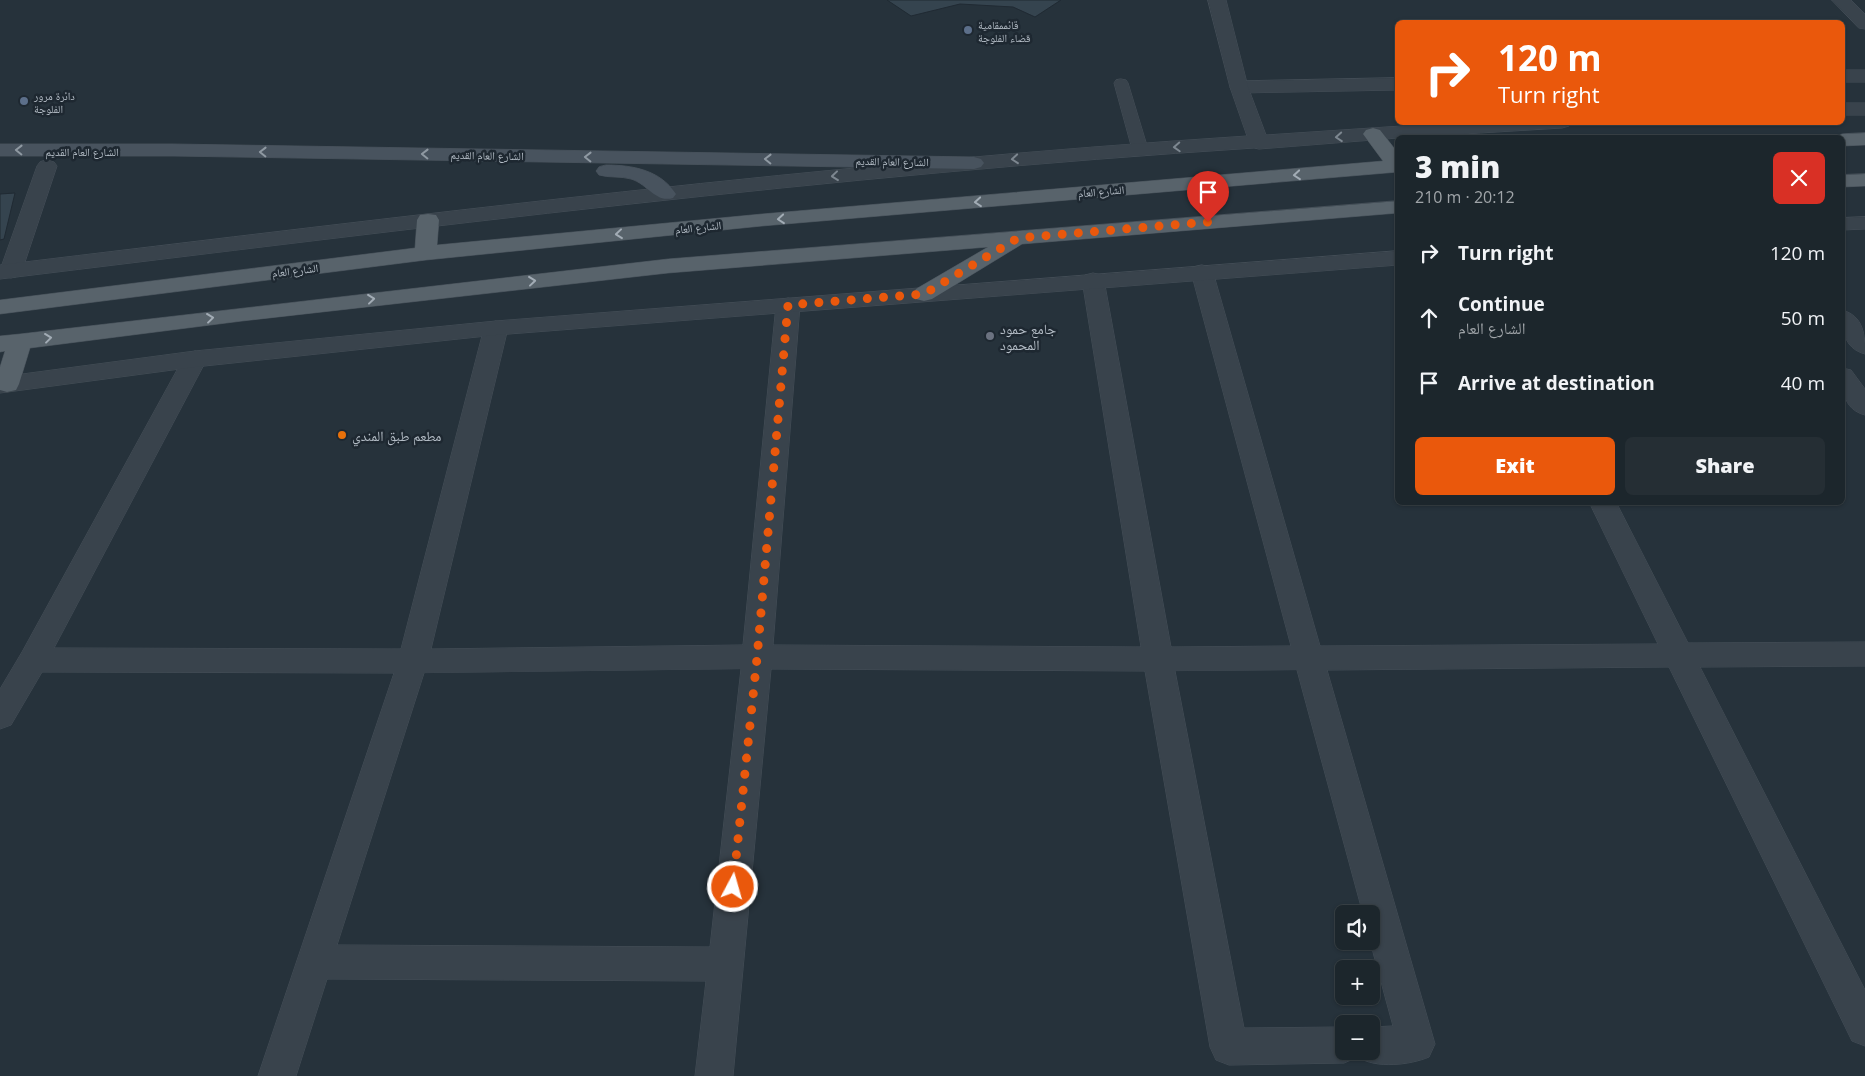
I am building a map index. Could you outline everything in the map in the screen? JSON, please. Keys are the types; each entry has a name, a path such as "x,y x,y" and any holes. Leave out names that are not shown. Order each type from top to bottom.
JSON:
{"main road":[{"path":"1373,134 1395,163"},
{"path":"1845,140 1865,139"},
{"name":"الشارع العام القديم","path":"0,150 212,151 974,163"},
{"name":"الشارع العام القديم","path":"0,167 161,166 631,171 654,182 666,194"},
{"name":"الشارع العام","path":"0,307 426,254 762,220 1395,166"},
{"path":"1845,181 1865,180"},
{"path":"4,384 10,343 242,314 668,266 1395,207"},
{"path":"426,254 428,220"},
{"path":"924,294 1018,238"}],"street":[{"path":"1217,0 1239,87 1259,143"},
{"path":"1841,0 1865,24"},
{"path":"1845,76 1865,76"},
{"path":"1239,87 1395,84"},
{"path":"1845,109 1865,109"},
{"path":"47,166 6,272 428,220 974,163 1140,149 1259,143 1515,125"},
{"path":"1845,224 1865,223"},
{"path":"4,384 195,360 496,328 1093,280 1395,258"},
{"path":"1202,272 1416,1044 1380,1044"},
{"path":"1093,280 1158,659 1228,1047 1335,1045"},
{"path":"714,1076 724,964 757,658 788,305"},
{"path":"1845,321 1865,346"},
{"path":"277,1076 316,962 413,661 496,328"},
{"path":"0,716 33,660 195,360"},
{"path":"1845,380 1865,407"},
{"path":"1603,505 1865,1028"},
{"path":"33,660 1158,659 1865,654"},
{"path":"316,962 724,964"}],"lane":[{"path":"1120,82 1140,149"}],"building":[{"path":"887,0 1061,0 1035,17 1013,7 960,4 911,16"},
{"path":"15,193 4,239 0,240 0,194"}],"place":[{"name":"قائممقامية قضاء الفلوجة","path":"968,30"},
{"name":"دائرة مرور الفلوجة","path":"24,101"},
{"name":"جامع حمود المحمود","path":"990,336"},
{"name":"مطعم طبق المندي","path":"342,435"}],"route":[{"path":"733,887 757,658 788,305 924,294 1018,238 1208,222"}]}
